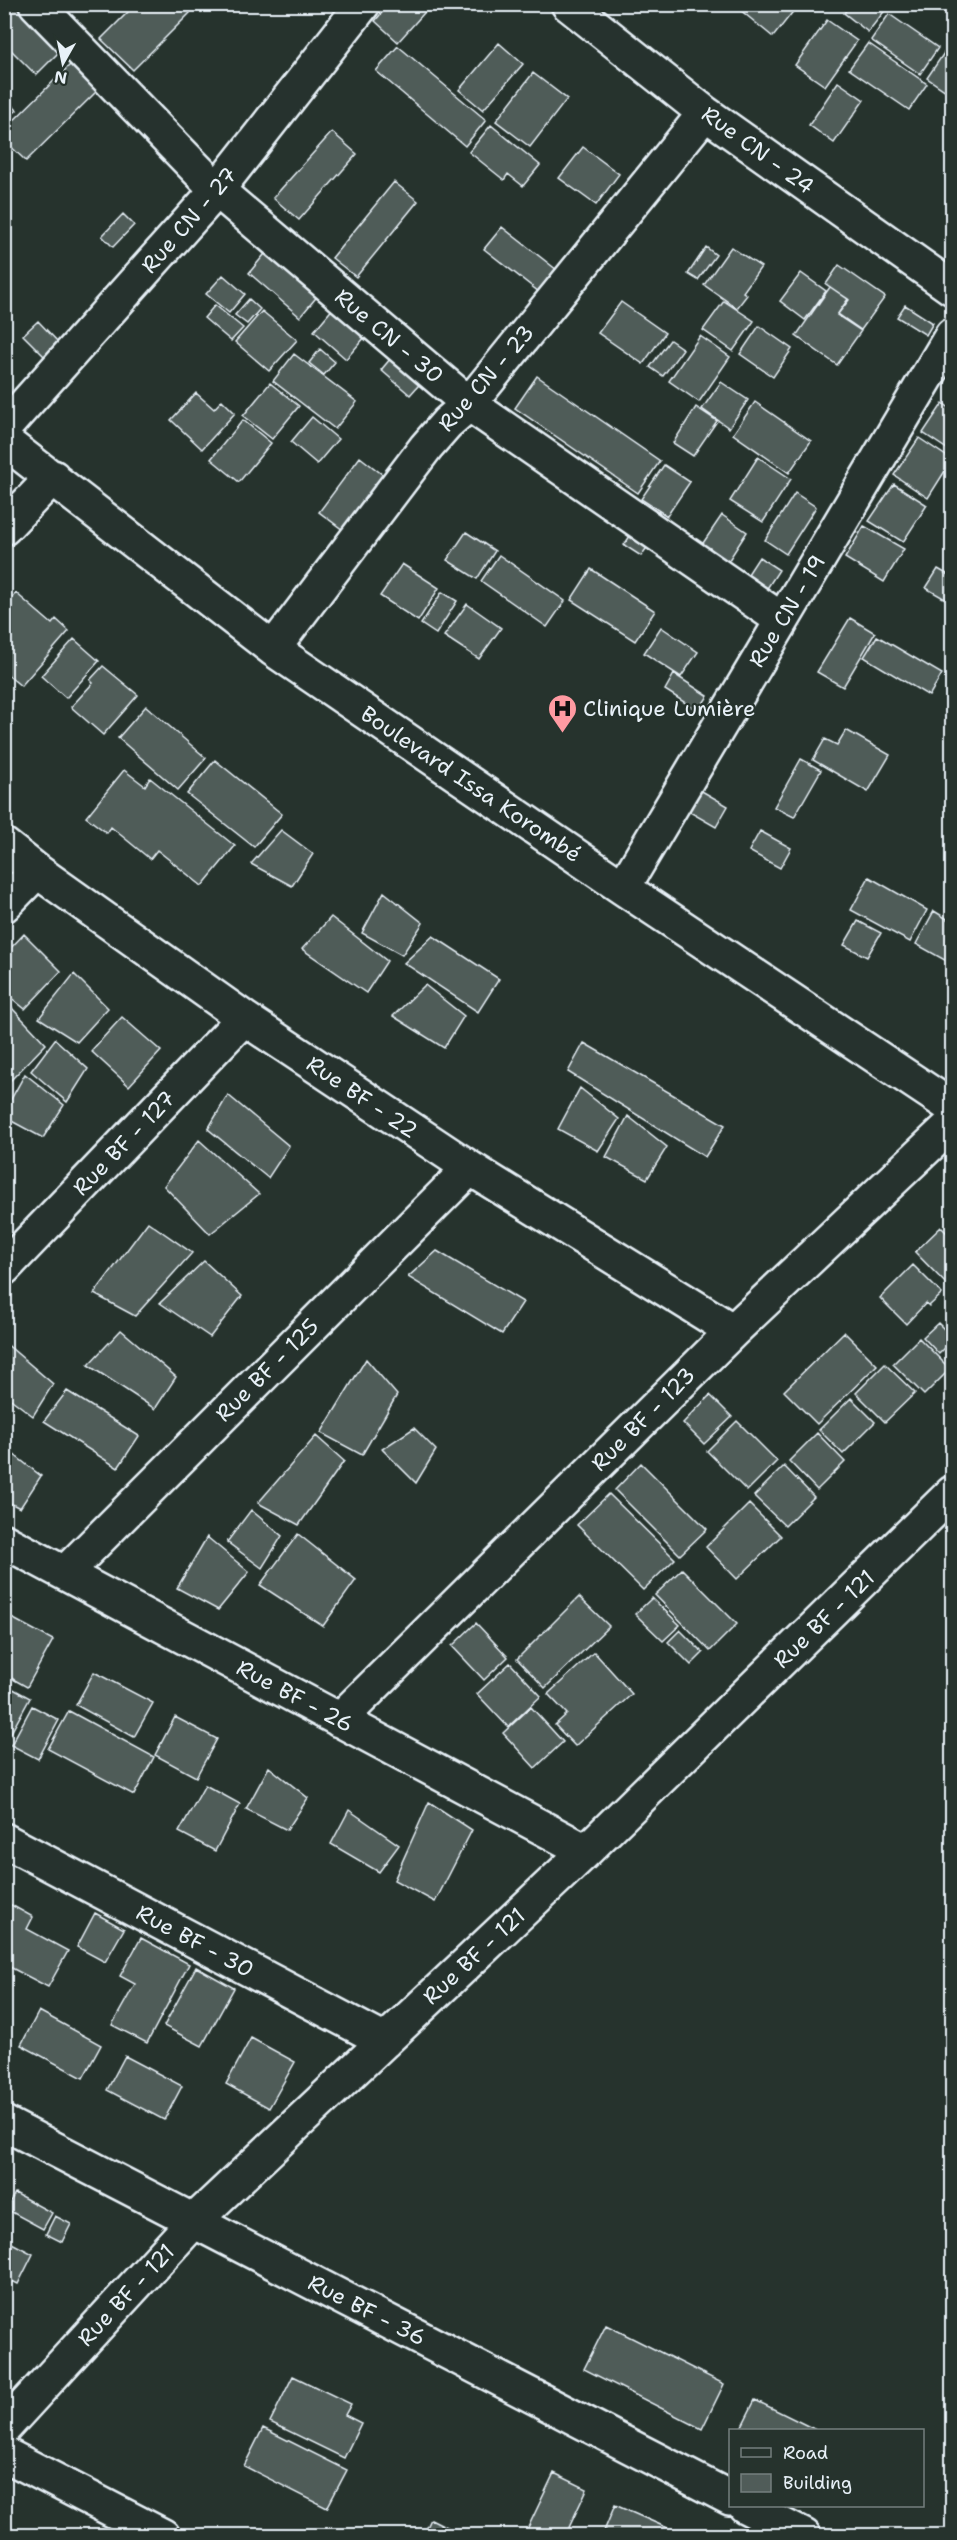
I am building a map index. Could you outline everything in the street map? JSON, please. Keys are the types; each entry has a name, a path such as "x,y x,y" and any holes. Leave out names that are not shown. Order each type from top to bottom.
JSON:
{"street":[{"name":"Rue CN - 30","path":"36,4 217,189 470,404 782,620"},
{"name":"Rue CN - 27","path":"4,428 217,189 363,4"},
{"name":"Rue CN - 24","path":"568,4 705,113 952,288"},
{"name":"Rue CN - 23","path":"273,648 426,447 447,423 470,404 705,113"},
{"name":"Rue CN - 19","path":"623,888 952,335"},
{"name":"Boulevard Issa Korombé","path":"4,441 273,648 623,888 952,1107"},
{"path":"4,528 52,477"},
{"name":"Rue BF - 22","path":"4,844 37,871 244,1018 470,1168 733,1330"},
{"path":"4,905 37,871"},
{"name":"Rue BF - 127","path":"4,1268 244,1018"},
{"name":"Rue BF - 123","path":"339,1720 733,1330 952,1124"},
{"name":"Rue BF - 125","path":"65,1573 470,1168"},
{"name":"Rue BF - 121","path":"4,2428 194,2221 586,1851 952,1493"},
{"name":"Rue BF - 26","path":"4,1541 586,1851"},
{"name":"Rue BF - 30","path":"4,1840 385,2041"},
{"name":"Rue BF - 36","path":"4,2123 729,2497"},
{"path":"4,2454 163,2535"},
{"path":"750,2507 804,2535"}],"building":[{"path":"4,4 14,4 60,51 36,75 4,43"},
{"path":"136,4 181,4 190,13 133,70 101,39"},
{"path":"389,4 432,4 398,42 375,21"},
{"path":"733,4 799,4 773,37"},
{"path":"851,4 890,4 868,32 844,13"},
{"path":"889,14 938,48 920,74 871,40"},
{"path":"827,20 857,41 825,86 795,65"},
{"path":"499,43 523,64 483,110 459,90"},
{"path":"868,43 927,84 909,110 849,69"},
{"path":"398,46 486,120 465,146 376,71"},
{"path":"948,47 952,50 952,95 927,78"},
{"path":"71,64 98,90 26,161 4,140 4,130"},
{"path":"533,73 567,99 530,147 496,121"},
{"path":"838,82 864,100 834,143 809,125"},
{"path":"4,98 17,110 4,122"},
{"path":"491,125 540,165 523,186 508,174 504,180 469,152"},
{"path":"332,132 357,154 299,220 273,198"},
{"path":"583,147 619,174 596,205 559,178"},
{"path":"394,182 418,201 356,277 332,258"},
{"path":"123,214 134,225 113,247 102,236"},
{"path":"502,227 557,270 539,292 484,249"},
{"path":"274,243 320,293 300,317 249,273"},
{"path":"706,247 716,255 698,280 688,274"},
{"path":"731,247 761,267 743,292 747,295 737,308 704,285"},
{"path":"839,265 885,297 861,330 838,314 849,300 826,284"},
{"path":"801,273 826,291 805,320 780,301"},
{"path":"223,275 245,294 229,313 206,294"},
{"path":"830,287 848,299 837,315 861,331 837,365 796,336"},
{"path":"249,299 260,309 247,324 235,315"},
{"path":"339,301 372,329 346,359 314,331"},
{"path":"724,301 754,321 733,351 703,330"},
{"path":"621,302 665,333 643,364 598,333"},
{"path":"215,305 243,328 231,341 204,318"},
{"path":"905,305 933,323 926,335 897,317"},
{"path":"262,311 297,340 269,371 235,342"},
{"path":"38,321 59,343 45,357 23,335"},
{"path":"759,326 792,349 773,377 740,354"},
{"path":"700,336 730,357 699,402 669,381"},
{"path":"670,340 683,349 663,376 650,367"},
{"path":"320,349 335,362 324,375 309,363"},
{"path":"396,352 426,377 410,395 381,370"},
{"path":"294,354 357,402 335,429 273,381"},
{"path":"537,376 660,461 638,493 515,408"},
{"path":"721,382 748,400 729,428 702,409"},
{"path":"270,383 299,406 272,439 243,416"},
{"path":"196,393 214,409 222,400 235,413 202,449 171,420"},
{"path":"755,402 811,441 789,473 733,434"},
{"path":"943,403 952,410 952,448 950,451 923,433"},
{"path":"696,407 717,421 693,456 673,443"},
{"path":"312,417 338,439 317,464 291,442"},
{"path":"243,420 271,443 239,482 211,459"},
{"path":"919,438 952,460 928,498 894,475"},
{"path":"360,457 392,482 351,536 319,512"},
{"path":"758,457 791,479 763,522 730,501"},
{"path":"664,465 690,482 667,516 641,499"},
{"path":"894,484 927,505 903,542 869,521"},
{"path":"795,493 816,507 786,554 765,540"},
{"path":"722,515 747,532 727,563 701,546"},
{"path":"864,526 904,549 884,582 845,558"},
{"path":"634,530 651,542 641,556 624,545"},
{"path":"466,532 495,551 477,579 447,560"},
{"path":"499,555 565,601 547,627 481,581"},
{"path":"759,557 779,570 766,590 746,577"},
{"path":"402,564 439,588 418,621 380,596"},
{"path":"591,569 655,611 635,641 571,600"},
{"path":"938,569 952,577 952,603 926,588"},
{"path":"442,592 457,601 436,634 421,624"},
{"path":"16,593 52,624 56,619 69,631 21,686 4,672 4,606"},
{"path":"467,604 501,628 479,659 444,636"},
{"path":"850,618 875,633 843,687 817,672"},
{"path":"661,627 698,652 681,677 644,653"},
{"path":"877,636 942,674 929,696 864,657"},
{"path":"74,639 99,661 66,698 41,676"},
{"path":"103,666 138,695 103,735 71,707 93,683 90,680"},
{"path":"674,674 708,696 698,711 665,690"},
{"path":"146,706 206,758 178,790 118,738"},
{"path":"846,730 890,755 868,792 813,760 825,739 837,745"},
{"path":"801,759 821,770 794,817 774,807"},
{"path":"215,760 282,814 254,847 187,794"},
{"path":"124,770 145,786 150,778 235,846 202,886 157,850 150,859 111,827 107,833 86,817"},
{"path":"693,786 728,806 716,827 681,807"},
{"path":"281,830 313,854 292,886 251,864"},
{"path":"760,831 791,848 780,868 749,851"},
{"path":"869,877 927,910 910,942 851,910"},
{"path":"384,892 423,923 402,955 362,933"},
{"path":"934,911 952,922 950,963 916,944"},
{"path":"331,917 387,961 366,993 302,949"},
{"path":"858,921 881,933 867,957 844,945"},
{"path":"24,934 61,971 25,1009 4,992 4,955"},
{"path":"433,936 499,979 478,1012 404,963"},
{"path":"74,974 108,1008 77,1042 39,1018"},
{"path":"425,985 464,1016 444,1048 393,1016"},
{"path":"10,1006 46,1044 10,1081 4,1076 4,1011"},
{"path":"122,1017 161,1051 129,1086 91,1051"},
{"path":"55,1039 88,1069 67,1102 31,1071"},
{"path":"584,1043 725,1125 705,1157 568,1072"},
{"path":"25,1074 64,1105 43,1138 4,1117 4,1112"},
{"path":"580,1088 619,1119 598,1151 558,1129"},
{"path":"228,1095 289,1146 268,1178 208,1129"},
{"path":"628,1116 667,1147 647,1179 606,1157"},
{"path":"199,1140 259,1194 210,1234 164,1186"},
{"path":"148,1222 192,1253 135,1316 94,1294"},
{"path":"941,1227 952,1238 952,1290 915,1252"},
{"path":"437,1251 523,1302 502,1334 408,1277"},
{"path":"204,1261 242,1296 210,1337 160,1303"},
{"path":"913,1265 942,1294 929,1306 926,1303 906,1324 880,1298"},
{"path":"938,1323 952,1337 952,1341 939,1354 923,1337"},
{"path":"121,1330 176,1377 155,1409 88,1365"},
{"path":"844,1332 877,1365 817,1424 784,1391"},
{"path":"919,1338 950,1369 924,1395 893,1364"},
{"path":"4,1342 53,1384 33,1416 4,1394"},
{"path":"366,1359 397,1395 362,1455 321,1433"},
{"path":"885,1364 915,1393 885,1422 856,1393"},
{"path":"67,1391 139,1436 118,1468 44,1421"},
{"path":"710,1395 732,1417 704,1444 683,1423"},
{"path":"851,1398 875,1422 843,1454 819,1430"},
{"path":"737,1421 777,1461 747,1491 707,1451"},
{"path":"414,1428 436,1450 416,1483 382,1449"},
{"path":"817,1433 845,1462 817,1490 789,1461"},
{"path":"316,1436 344,1461 299,1525 258,1503"},
{"path":"4,1447 41,1476 20,1508 4,1500"},
{"path":"641,1463 707,1529 680,1555 615,1490"},
{"path":"784,1466 814,1497 785,1526 754,1496"},
{"path":"609,1494 675,1559 643,1590 577,1525"},
{"path":"749,1504 781,1536 737,1579 706,1547"},
{"path":"251,1510 282,1536 262,1568 227,1542"},
{"path":"298,1534 356,1580 323,1626 260,1585"},
{"path":"207,1537 249,1572 218,1610 177,1588"},
{"path":"682,1569 737,1624 710,1651 655,1595"},
{"path":"579,1597 609,1626 545,1688 517,1659"},
{"path":"652,1598 680,1625 663,1641 635,1614"},
{"path":"8,1616 53,1640 27,1687 4,1674 4,1623"},
{"path":"476,1623 508,1657 484,1680 452,1646"},
{"path":"680,1630 703,1653 691,1665 668,1642"},
{"path":"594,1652 632,1694 575,1746 555,1725 567,1714 548,1694"},
{"path":"510,1663 541,1696 508,1727 477,1694"},
{"path":"94,1672 153,1703 134,1737 76,1705"},
{"path":"4,1684 30,1698 7,1740 4,1738"},
{"path":"32,1706 59,1720 38,1759 11,1745"},
{"path":"531,1707 563,1742 535,1768 503,1733"},
{"path":"69,1711 154,1757 134,1795 48,1749"},
{"path":"175,1717 217,1739 196,1777 155,1755"},
{"path":"269,1767 308,1798 287,1830 246,1809"},
{"path":"205,1785 240,1804 215,1851 179,1832"},
{"path":"429,1802 472,1830 435,1902 394,1880"},
{"path":"349,1810 399,1845 379,1872 331,1844"},
{"path":"4,1901 33,1917 27,1929 68,1951 48,1987 4,1964"},
{"path":"95,1913 124,1929 105,1962 77,1947"},
{"path":"141,1938 189,1964 147,2043 112,2025 135,1984 120,1976"},
{"path":"196,1967 234,1988 202,2046 164,2026"},
{"path":"39,2011 101,2045 83,2078 21,2045"},
{"path":"251,2038 295,2062 269,2108 226,2084"},
{"path":"125,2056 182,2086 164,2120 107,2090"},
{"path":"15,2193 52,2213 43,2229 6,2209"},
{"path":"55,2216 71,2224 62,2242 46,2234"},
{"path":"4,2239 33,2254 18,2284 12,2281 8,2289 4,2288"},
{"path":"606,2325 724,2384 702,2429 584,2369"},
{"path":"293,2376 351,2404 345,2415 361,2423 344,2458 270,2422"},
{"path":"755,2400 814,2429 740,2429"},
{"path":"263,2428 347,2470 327,2508 244,2466"},
{"path":"554,2473 587,2489 565,2536 524,2536"},
{"path":"615,2505 672,2530 670,2536 602,2536"},
{"path":"431,2519 465,2536 423,2536"}],"place":[{"name":"Clinique Lumière","path":"562,734"}]}
